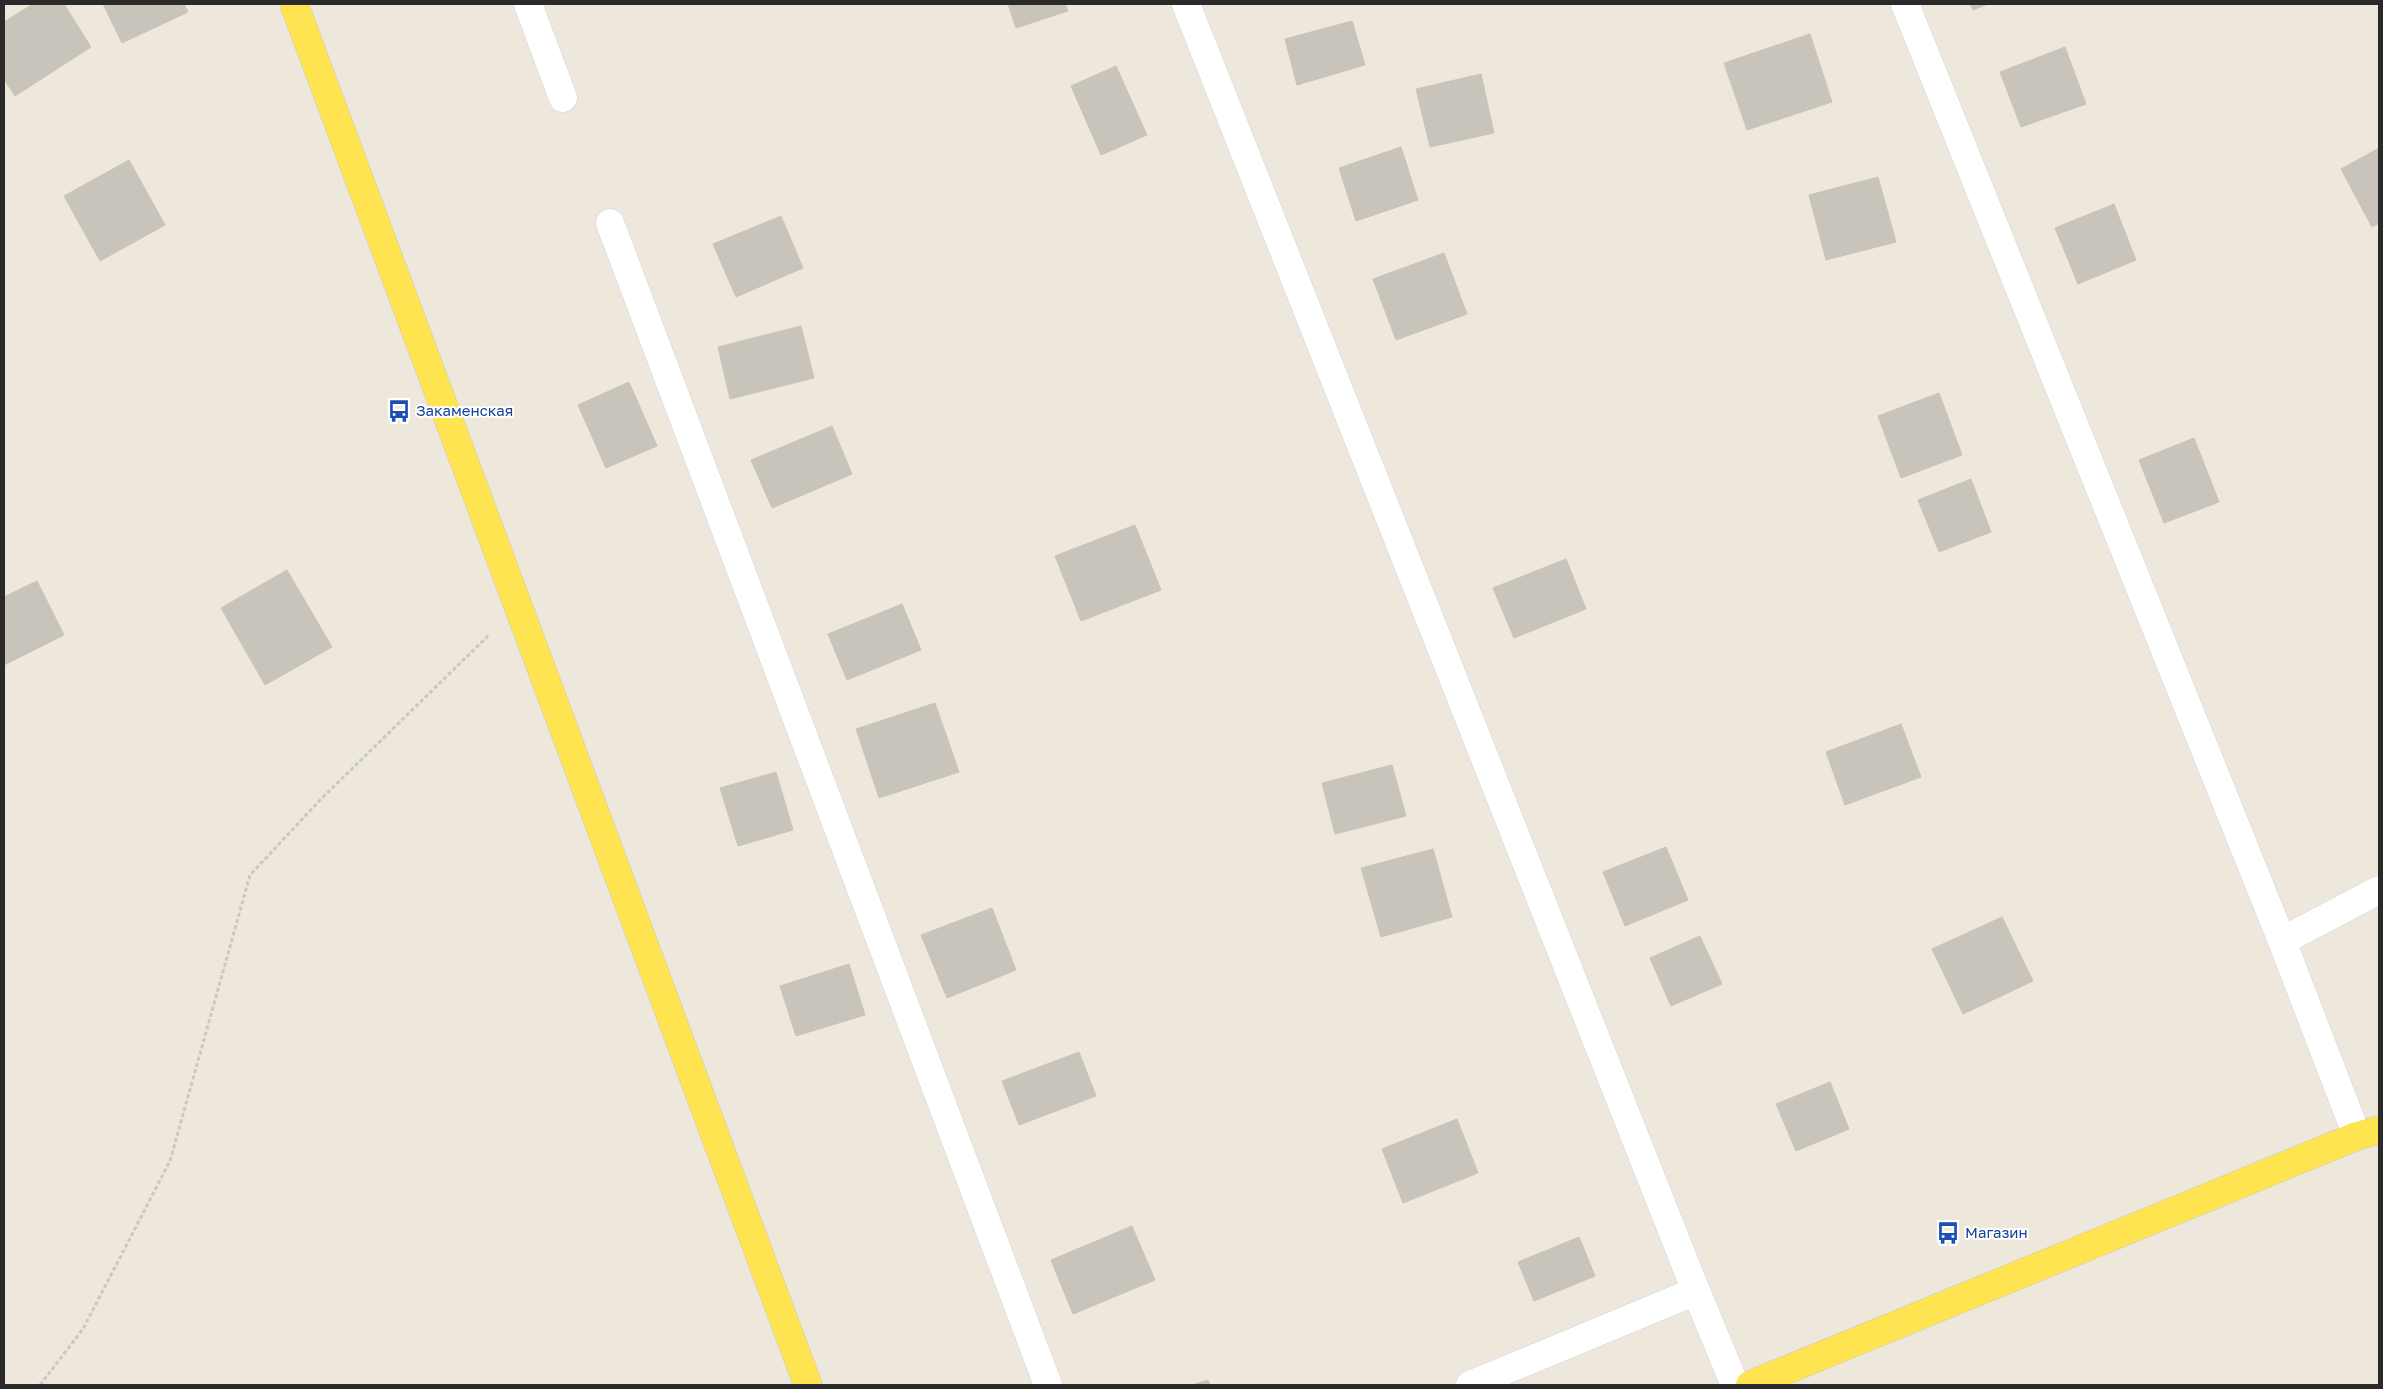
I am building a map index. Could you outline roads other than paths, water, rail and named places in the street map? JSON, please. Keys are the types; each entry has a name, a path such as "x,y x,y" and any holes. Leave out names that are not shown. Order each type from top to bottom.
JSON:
{"main road":[{"path":"294,4 808,1385"},
{"path":"1750,1385 2368,1133"}],"lane":[{"path":"528,4 563,98"},
{"path":"1186,4 1696,1291 1735,1385"},
{"path":"1905,4 2282,941 2368,1133"},
{"path":"610,223 1048,1385"},
{"path":"2282,941 2379,890"},
{"path":"1470,1385 1696,1291"}],"place":[{"name":"Закаменская","path":"399,411"},
{"name":"Магазин","path":"1948,1233"}]}
